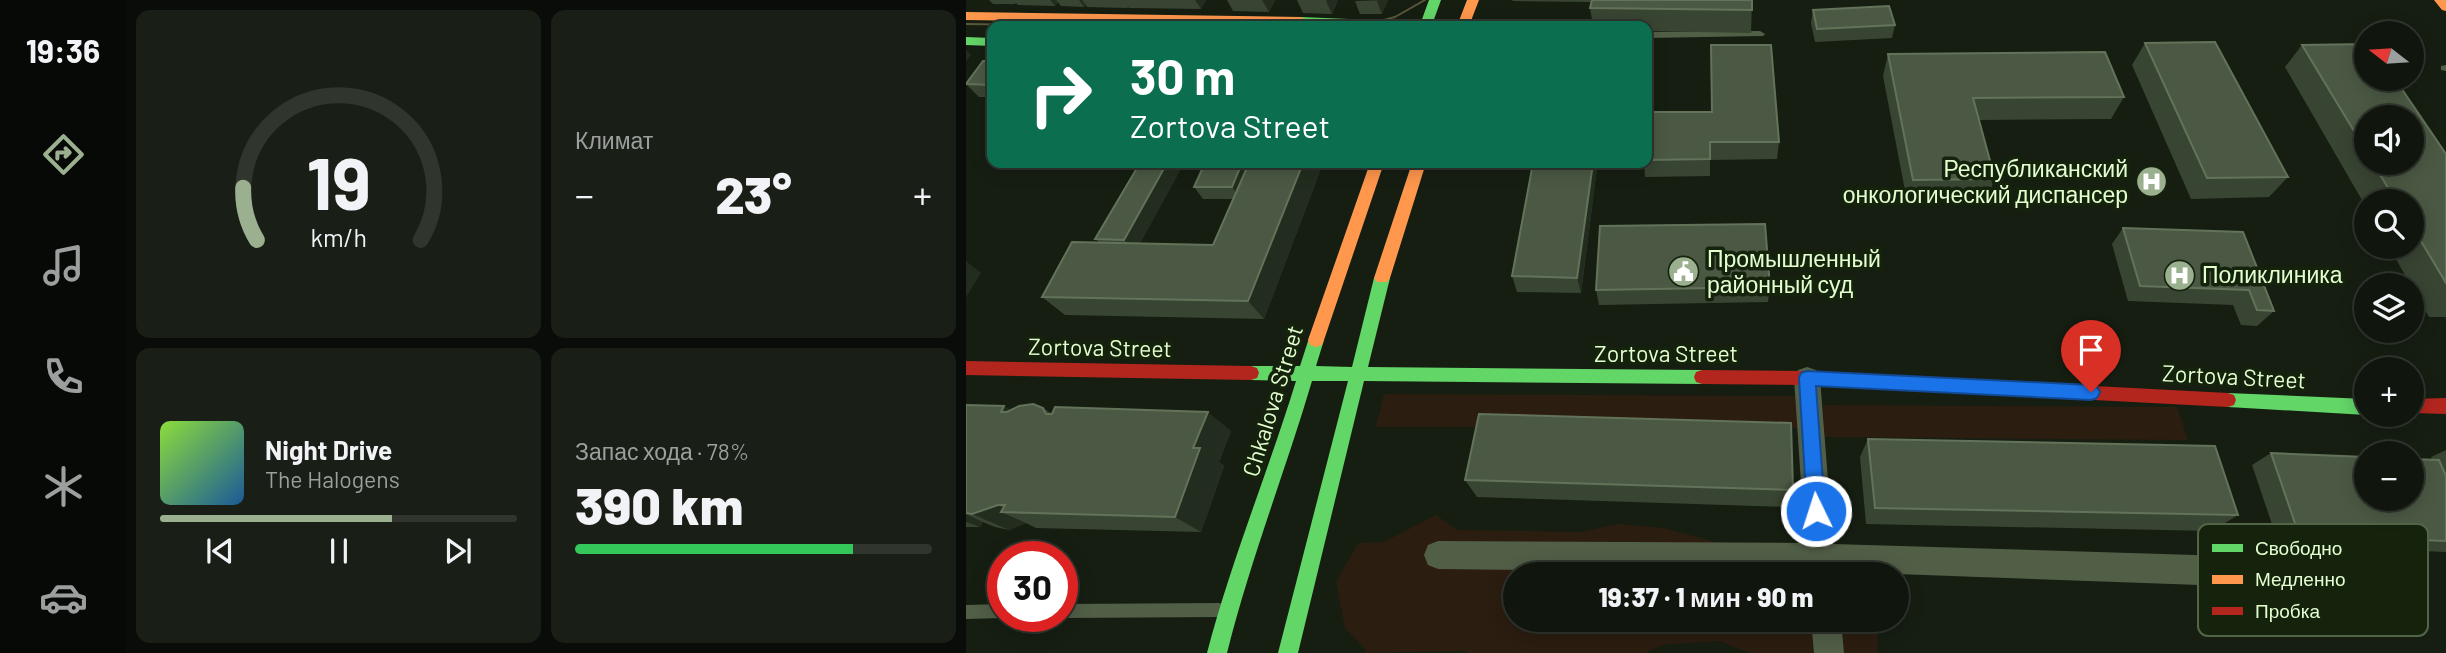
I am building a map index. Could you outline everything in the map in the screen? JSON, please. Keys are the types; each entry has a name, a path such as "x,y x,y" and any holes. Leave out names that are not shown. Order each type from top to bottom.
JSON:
{"street":[{"path":"1429,21 1435,0"},
{"path":"1465,21 1473,0"},
{"path":"2440,0 2446,8"},
{"path":"966,16 1223,21"},
{"path":"966,41 987,42"},
{"name":"Chkalova Street","path":"1217,653 1228,610 1282,453 1304,374 1375,168"},
{"path":"1288,653 1375,301 1417,168"},
{"name":"Zortova Street","path":"966,368 1356,375 1807,378 2354,406"},
{"path":"1807,378 1820,562"},
{"path":"2424,406 2446,406"},
{"path":"1438,555 1681,562"},
{"path":"1909,567 2198,571"},
{"path":"1827,632 1829,653"}],"lane":[{"path":"1652,34 1760,34"},
{"path":"1078,611 1228,610"},
{"path":"966,611 987,611"}],"shaded area":[{"path":"1384,394 1796,396 1798,428 1376,427"},
{"path":"1823,405 2177,407 2188,440 1825,437"},
{"path":"1436,515 1457,530 1580,532 1618,524 1664,528 1719,543 1751,562 1503,562 1503,632 1878,632 1877,653 1751,653 1719,641 1662,645 1645,653 1365,653 1365,649 1345,628 1336,582 1358,543 1384,542"}],"building":[{"path":"1592,0 1752,0 1752,10 1590,8"},
{"path":"1889,6 1895,25 1817,29 1813,10"},
{"path":"2215,42 2288,177 2207,178 2145,43"},
{"path":"2354,44 2354,91 2403,91 2413,105 2354,105 2354,131 2302,45"},
{"path":"1711,45 1771,45 1779,142 1710,142 1710,159 1652,160 1652,112 1712,112"},
{"path":"2105,52 2124,97 1973,98 1995,179 1913,180 1888,54"},
{"path":"983,61 987,61 987,85 966,84"},
{"path":"2424,122 2446,154 2446,283 2424,246 2424,189 2389,189 2380,175 2424,175"},
{"path":"1137,168 1164,168 1124,240 1095,239"},
{"path":"1203,168 1240,168 1232,187 1194,187"},
{"path":"1247,168 1301,168 1248,301 1042,297 1072,242 1213,245"},
{"path":"1532,168 1592,168 1577,278 1512,276"},
{"name":"Промышленный районный суд","path":"1765,224 1770,287 1596,290 1600,226"},
{"path":"2123,228 2243,232 2274,311 2257,310 2249,290 2140,286"},
{"path":"1033,404 1043,408 1046,414 1052,414 1055,407 1208,412 1193,448 1200,448 1175,517 1001,512 1005,505 972,514 966,513 966,405 1004,406 1001,412 1007,412 1019,406"},
{"path":"1479,414 1791,423 1793,490 1465,480"},
{"path":"1868,439 2215,446 2238,515 1875,508"},
{"path":"2271,453 2354,456 2354,511 2424,511 2424,459 2439,460 2446,476 2446,541 2428,540 2428,524 2295,524"}],"tram line":[{"path":"1380,21 1395,17 1425,0"},
{"path":"966,24 987,24"}],"traffic: fast":[{"path":"1427,21 1435,0"},
{"path":"966,41 987,42"},
{"path":"1288,653 1382,278"},
{"path":"1217,653 1228,610 1282,453 1316,340"},
{"path":"1251,373 1702,377"},
{"path":"2228,400 2354,406"}],"traffic: slow":[{"path":"1465,21 1473,0"},
{"path":"2440,0 2446,7"},
{"path":"966,16 1301,21"},
{"path":"1316,340 1375,168"},
{"path":"1382,278 1417,168"}],"traffic: jam":[{"path":"966,368 1251,373"},
{"path":"1702,377 1807,378 2228,400"},
{"path":"2424,406 2446,406"}],"place":[{"name":"Республиканский онкологический диспансер","path":"2151,182"},
{"name":"Промышленный районный суд","path":"1684,272"},
{"name":"Поликлиника","path":"2179,275"}],"route":[{"path":"1816,511 1807,378 2091,392"}]}
